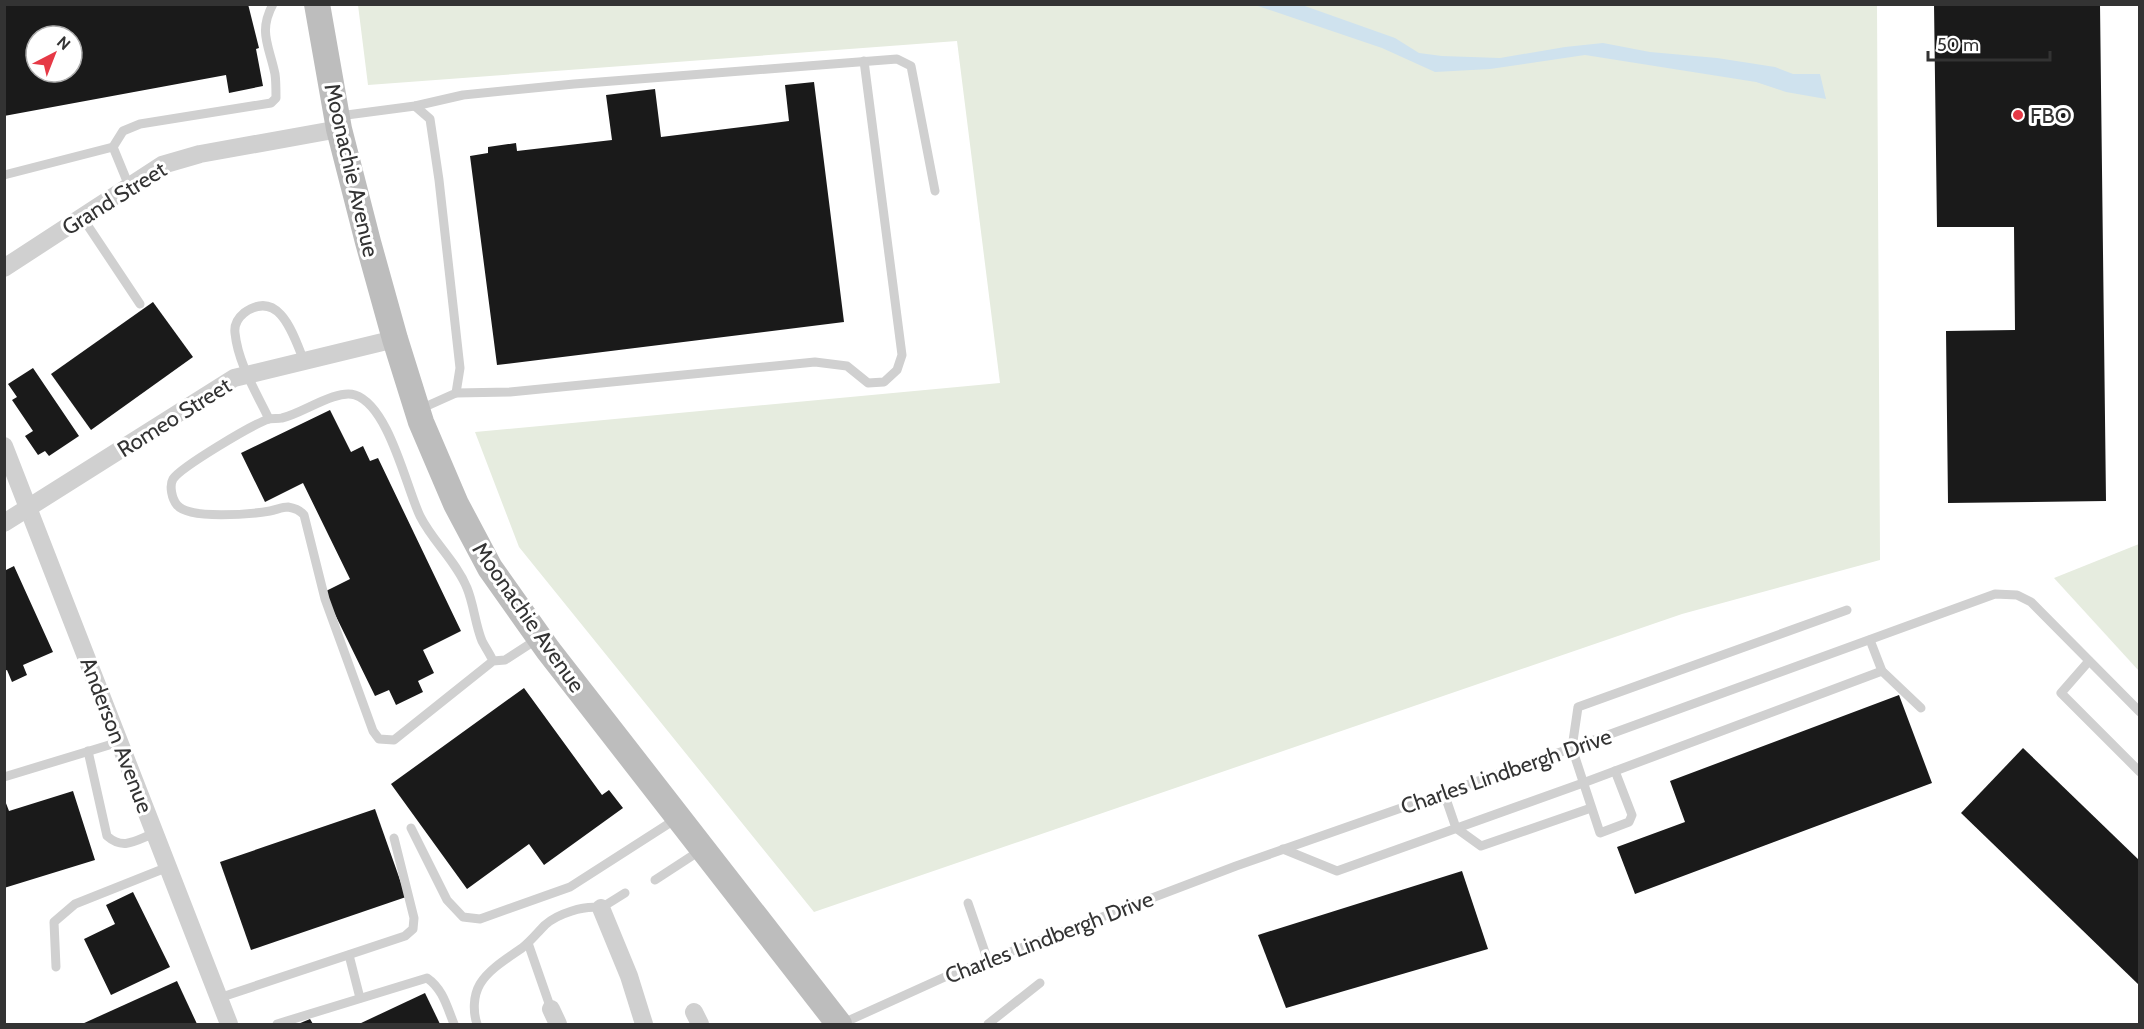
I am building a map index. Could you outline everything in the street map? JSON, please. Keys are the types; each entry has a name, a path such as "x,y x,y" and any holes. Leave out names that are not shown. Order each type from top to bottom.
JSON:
{"main road":[{"name":"Moonachie Avenue","path":"317,4 338,123 395,339 418,411 456,504 490,568 540,638 840,1024"}],"street":[{"name":"Grand Street","path":"4,268 162,165 200,154 338,123"},
{"name":"Romeo Street","path":"4,523 234,378 395,339"},
{"name":"Anderson Avenue","path":"4,446 229,1024"},
{"path":"601,908 629,976 644,1024"}],"lane":[{"path":"4,175 113,147 123,131 140,124 272,103 276,98 275,76 264,33 266,17 273,4"},
{"path":"338,123 463,95 496,91 897,59 911,66 935,191"},
{"path":"418,411 456,393 510,392 815,362 847,366 868,383 884,382 897,370 902,355 864,62"},
{"path":"415,106 430,119 439,180 460,368 456,393"},
{"path":"113,147 129,186"},
{"path":"81,217 140,304"},
{"path":"269,419 247,375 235,332 236,322 243,314 254,308 267,306 278,310 287,323 304,361"},
{"path":"493,661 482,640 468,589 458,569 420,515 395,446 374,410 354,394 339,396 283,418 269,419 189,465 173,480 171,491 178,506 190,513 269,511 287,507 300,511 325,599 373,731 380,739 394,740 493,661 505,660 540,638"},
{"name":"Charles Lindbergh Drive","path":"840,1024 947,976 1283,849 1572,748 1995,594 2017,595 2031,602 2139,712"},
{"path":"1615,771 1632,815 1629,822 1600,833 1572,748 1578,707 1847,610"},
{"path":"1869,640 1882,671 1921,708"},
{"path":"2089,661 2061,693 2139,772"},
{"path":"1283,849 1337,871 1583,783 1882,671"},
{"path":"4,777 119,742"},
{"path":"88,751 106,836 122,845 155,834"},
{"path":"1444,793 1456,828 1481,846 1591,808"},
{"path":"411,828 447,900 464,917 480,920 570,887 678,817"},
{"path":"219,998 405,936 413,929 414,918 394,838"},
{"path":"655,880 703,849"},
{"path":"56,967 54,922 75,904 168,867"},
{"path":"477,1024 475,998 480,984 492,969 528,943 546,924 589,906 601,908 625,893"},
{"path":"968,903 988,961"},
{"path":"528,943 555,1017"},
{"path":"349,955 360,998"},
{"path":"277,1024 426,978 435,983 442,993 454,1024"},
{"path":"988,1024 1040,983"}],"shaded area":[{"path":"358,5 1877,5 1880,560 1682,614 814,912 519,547 475,432 1000,383 957,41 368,85"},
{"path":"2139,544 2139,671 2054,578"}],"water":[{"path":"1255,5 1302,5 1395,38 1419,53 1442,56 1500,58 1603,43 1650,52 1717,58 1775,67 1793,74 1820,74 1826,99 1786,92 1756,82 1585,55 1490,69 1435,72 1382,48"}],"building":[{"path":"4,4 248,4 259,48 256,49 263,86 229,93 226,75 4,116"},
{"path":"1934,4 2100,4 2106,501 1948,503 1946,331 2015,330 2014,227 1937,227"},
{"path":"814,82 844,322 497,365 470,156 488,153 488,147 516,143 517,151 612,140 606,95 655,89 661,137 789,121 785,85"},
{"path":"153,302 193,357 91,430 51,374"},
{"path":"33,368 79,436 49,456 45,451 38,455 25,436 33,431 12,400 17,397 8,384"},
{"path":"330,410 351,452 363,446 370,461 378,458 461,631 423,650 434,673 418,681 423,692 396,705 389,690 375,696 324,592 350,579 303,483 265,502 241,453"},
{"path":"14,566 53,652 23,665 27,675 12,682 7,670 4,671 4,571"},
{"path":"524,688 602,795 609,790 623,808 544,865 529,844 467,889 391,784"},
{"path":"1899,695 1932,783 1635,894 1617,847 1685,822 1670,781"},
{"path":"2023,748 2140,861 2140,986 1961,813"},
{"path":"73,791 95,860 4,888 4,798 9,811"},
{"path":"375,809 406,897 251,950 220,862"},
{"path":"1462,871 1488,949 1286,1008 1258,935"},
{"path":"133,892 170,967 111,995 84,939 115,924 106,905"},
{"path":"177,981 197,1024 82,1024"},
{"path":"425,993 440,1024 359,1024"},
{"path":"310,1019 313,1024 298,1024"}],"place":[{"name":"FBO","path":"2018,115"}]}
